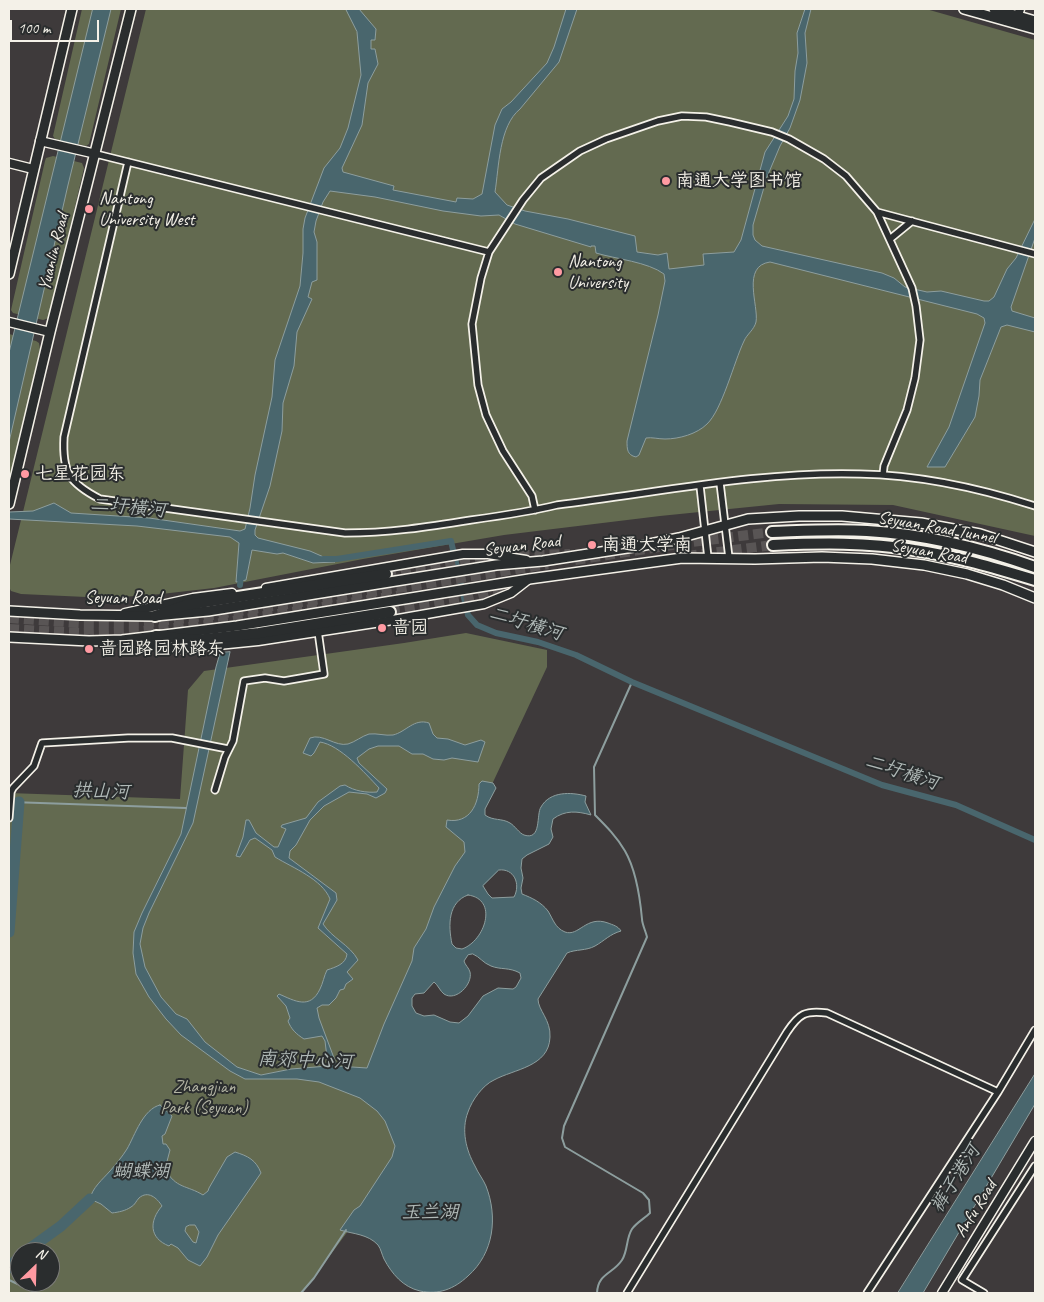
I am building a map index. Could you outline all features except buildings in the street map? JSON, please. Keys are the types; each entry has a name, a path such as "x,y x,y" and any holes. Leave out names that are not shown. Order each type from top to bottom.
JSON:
{"highway":[{"name":"Seyuan Road Tunnel","path":"772,532 868,531 916,536 955,544 1032,565"},
{"name":"Seyuan Road Tunnel","path":"773,545 823,543 913,549 993,567 1035,580"},
{"path":"155,616 186,605 386,574"},
{"path":"156,636 196,640 259,633 390,612"}],"main road":[{"path":"9,274 72,9"},
{"name":"Yuanlin Road","path":"9,504 131,9"},
{"path":"964,9 1007,14 1035,21"},
{"path":"994,9 1007,14"},
{"path":"1018,16 1035,29"},
{"name":"Seyuan Road","path":"9,611 155,616 208,611 496,565 543,561 640,546 748,520 778,516 842,516 921,523 980,534 1035,552"},
{"name":"Seyuan Road","path":"9,637 80,641 122,640 237,626 529,579 682,558 755,560 822,557 872,559 924,565 1003,585 1035,598"}],"street":[{"path":"535,510 532,496 503,451 486,415 478,385 472,324 481,278 489,252 508,221 541,178 580,151 606,139 650,123 682,116 706,117 772,132 789,139 824,159 846,176 877,212 912,288 916,301 920,340 915,378 907,410 884,466 883,475"},
{"path":"40,141 489,252"},
{"path":"128,162 64,437 63,454 69,477 82,490 100,499 345,533 380,533 535,510 557,504 720,483 812,474 883,475 925,479 1035,506"},
{"path":"9,163 33,169"},
{"path":"877,212 1034,253"},
{"path":"890,239 912,221"},
{"path":"9,322 50,332"},
{"path":"720,483 729,558"},
{"path":"700,486 708,558"},
{"path":"115,615 193,598 463,554 488,554 543,561"},
{"path":"122,640 178,649 258,641 484,604 511,593 529,579"},
{"path":"215,790 225,757 233,741 244,681 265,678 284,681 324,674 318,631"},
{"path":"9,818 11,792 34,766 42,743 128,738 172,738 228,750"},
{"path":"627,1293 787,1032 795,1020 802,1014 814,1012 827,1013 998,1092"},
{"path":"867,1293 998,1092 1035,1030"},
{"name":"Anfu Road","path":"942,1293 1035,1141"},
{"path":"984,1293 962,1280 1035,1166"}],"green space":[{"path":"82,9 121,9 89,144 86,146 55,139 53,136"},
{"name":"Nantong University","path":"146,9 926,9 1035,40 1035,536 893,505 779,504 504,535 363,559 214,588 108,598 21,594 11,591 9,587 9,569"},
{"path":"53,156 82,163 84,168 49,318 43,320 13,313 11,310 45,161 46,158"},
{"path":"9,334 36,341 39,343 40,349 9,484"},
{"name":"Zhangjian Park (Seyuan)","path":"466,633 547,650 547,667 479,812 460,880 389,1033 412,1145 302,1293 9,1293 9,793 180,799 188,690 204,671"}],"water":[{"path":"93,9 111,9 9,442 9,353"},
{"path":"346,9 359,9 376,29 375,40 371,40 371,49 375,49 378,64 368,83 362,125 342,168 343,172 394,186 393,190 456,202 457,198 473,199 482,194 495,125 502,109 511,102 547,63 566,9 577,9 559,62 513,116 508,126 501,147 495,192 507,205 525,211 568,219 635,236 637,252 658,255 667,253 669,269 704,265 703,254 734,252 741,240 765,152 788,116 794,99 798,53 797,33 805,9 811,9 805,33 807,63 800,100 790,128 767,177 753,225 755,240 762,246 882,273 894,278 905,287 927,292 941,291 989,301 994,297 1007,269 1016,258 1035,219 1035,238 1011,307 1012,311 1035,318 1035,332 1007,325 1001,327 980,380 975,417 945,467 927,467 949,427 985,323 984,318 977,314 770,262 761,265 756,271 753,288 756,322 744,341 723,397 712,417 703,428 682,437 670,439 646,438 639,455 636,457 629,453 627,441 658,315 665,281 664,274 649,266 596,253 595,246 591,247 515,224 499,215 481,216 443,211 375,197 330,191 323,202 316,221 314,232 317,242 317,280 312,282 308,297 312,299 297,332 294,366 283,403 282,431 270,486 255,535 258,538 310,551 335,562 313,563 283,553 277,554 252,550 246,580 236,582 239,543 230,537 137,526 9,519 9,512 33,511 54,503 71,513 149,518 240,531 245,529 272,397 275,360 300,286 305,218 324,168 340,148 348,128 361,75 357,32"},
{"name":"玉兰湖","path":"230,652 193,823 149,913 143,928 140,944 145,967 161,997 176,1014 187,1019 205,1042 237,1067 261,1075 291,1069 328,1066 325,1041 322,1036 304,1039 296,1033 288,1021 290,1018 286,1006 277,996 279,994 302,1002 312,1000 320,989 327,970 340,965 345,960 347,954 318,928 330,899 314,880 275,857 272,850 255,838 250,840 240,857 236,856 243,837 246,820 249,820 256,833 274,847 278,847 286,829 281,827 282,825 306,818 318,802 340,786 345,785 361,791 377,792 379,788 336,748 320,742 311,756 303,753 310,738 320,737 338,744 348,744 369,734 393,735 414,724 424,722 429,723 433,734 437,738 448,739 465,745 481,740 485,742 478,762 452,758 444,760 433,759 423,754 412,754 399,746 378,746 369,749 357,758 359,763 387,789 385,793 376,798 367,794 349,792 324,806 310,820 296,845 290,851 289,858 336,893 337,900 323,924 358,960 347,972 353,979 346,984 344,989 340,990 336,998 329,1005 322,1005 317,1008 337,1066 367,1068 412,961 414,948 426,929 434,907 455,866 465,852 464,842 446,827 447,820 462,819 472,811 477,799 479,784 482,781 493,783 496,788 485,809 485,815 507,821 522,834 530,836 536,831 541,807 550,798 561,794 586,796 585,802 591,815 571,812 553,819 551,829 553,837 549,844 522,859 522,894 542,905 557,926 565,932 575,932 588,924 600,921 615,926 621,931 592,948 567,953 538,999 550,1031 548,1047 544,1055 529,1066 490,1082 478,1093 470,1107 465,1126 467,1147 485,1183 490,1198 492,1210 491,1234 488,1246 477,1267 463,1281 452,1288 427,1292 408,1286 391,1270 374,1241 365,1236 340,1230 354,1210 360,1206 392,1157 395,1146 385,1121 377,1111 360,1098 319,1082 297,1079 245,1079 230,1071 181,1035 149,997 136,974 133,953 134,932 181,834 220,653","holes":["499,870 509,872 515,878 517,887 514,897 492,898 483,886","468,895 478,898 486,912 482,929 477,938 470,945 462,949 456,948 452,944 450,929 453,909 461,898","473,954 491,966 516,971 520,973 521,978 513,989 498,988 483,996 468,1016 459,1023 450,1022 434,1015 424,1016 416,1013 412,1006 412,998 415,994 424,993 434,982 444,994 449,996 454,996 463,991 470,977 464,961 468,955"]},
{"path":"1035,1074 1035,1104 923,1293 898,1293"},
{"name":"蝴蝶湖","path":"160,1105 172,1116 165,1134 162,1136 163,1144 166,1144 170,1150 165,1169 173,1180 182,1186 203,1195 208,1191 227,1157 235,1152 251,1159 261,1173 218,1235 207,1257 200,1266 188,1260 178,1248 171,1244 169,1246 162,1243 155,1234 153,1223 162,1206 152,1196 142,1196 129,1208 112,1213 101,1204 90,1199 95,1187 125,1152 140,1123 154,1107","holes":["195,1225 199,1232 196,1243 193,1242 185,1231 186,1227"]}],"waterway":[{"name":"二圩横河","path":"323,559 337,559 451,541 468,615 477,625 496,633 538,642 576,655 632,682 882,785 956,805 1035,840"},
{"path":"240,585 241,574"},
{"path":"597,1293 598,1286 603,1277 622,1260 632,1229 650,1213 649,1200 643,1193 565,1147 562,1138 564,1126 647,937 642,921 637,884 629,858 615,836 595,815 594,767 632,682"},
{"name":"拱山河","path":"11,802 186,808"},
{"path":"9,932 19,802"},
{"path":"39,1242 61,1226 90,1199"},
{"name":"南郊中心河","path":"301,1293 314,1278 346,1230"},
{"name":"南郊中心河","path":"9,1280 37,1293"}],"tunnel":[{"path":"575,560 772,532"},
{"path":"687,556 773,545"},
{"path":"386,574 495,556 570,554"},
{"path":"9,618 80,623 143,623 205,616 425,584 548,564"},
{"path":"390,612 472,599 523,585"},
{"path":"9,629 80,633 142,631 206,625 400,595"}],"place":[{"name":"南通大学图书馆","path":"666,181"},
{"name":"Nantong University West","path":"89,209"},
{"name":"Nantong University","path":"558,272"},
{"name":"七星花园东","path":"25,474"},
{"name":"南通大学南","path":"592,545"},
{"name":"啬园","path":"382,628"},
{"name":"啬园路园林路东","path":"89,649"}],"water label":[{"name":"裤子港河","path":"956,1179"}]}
